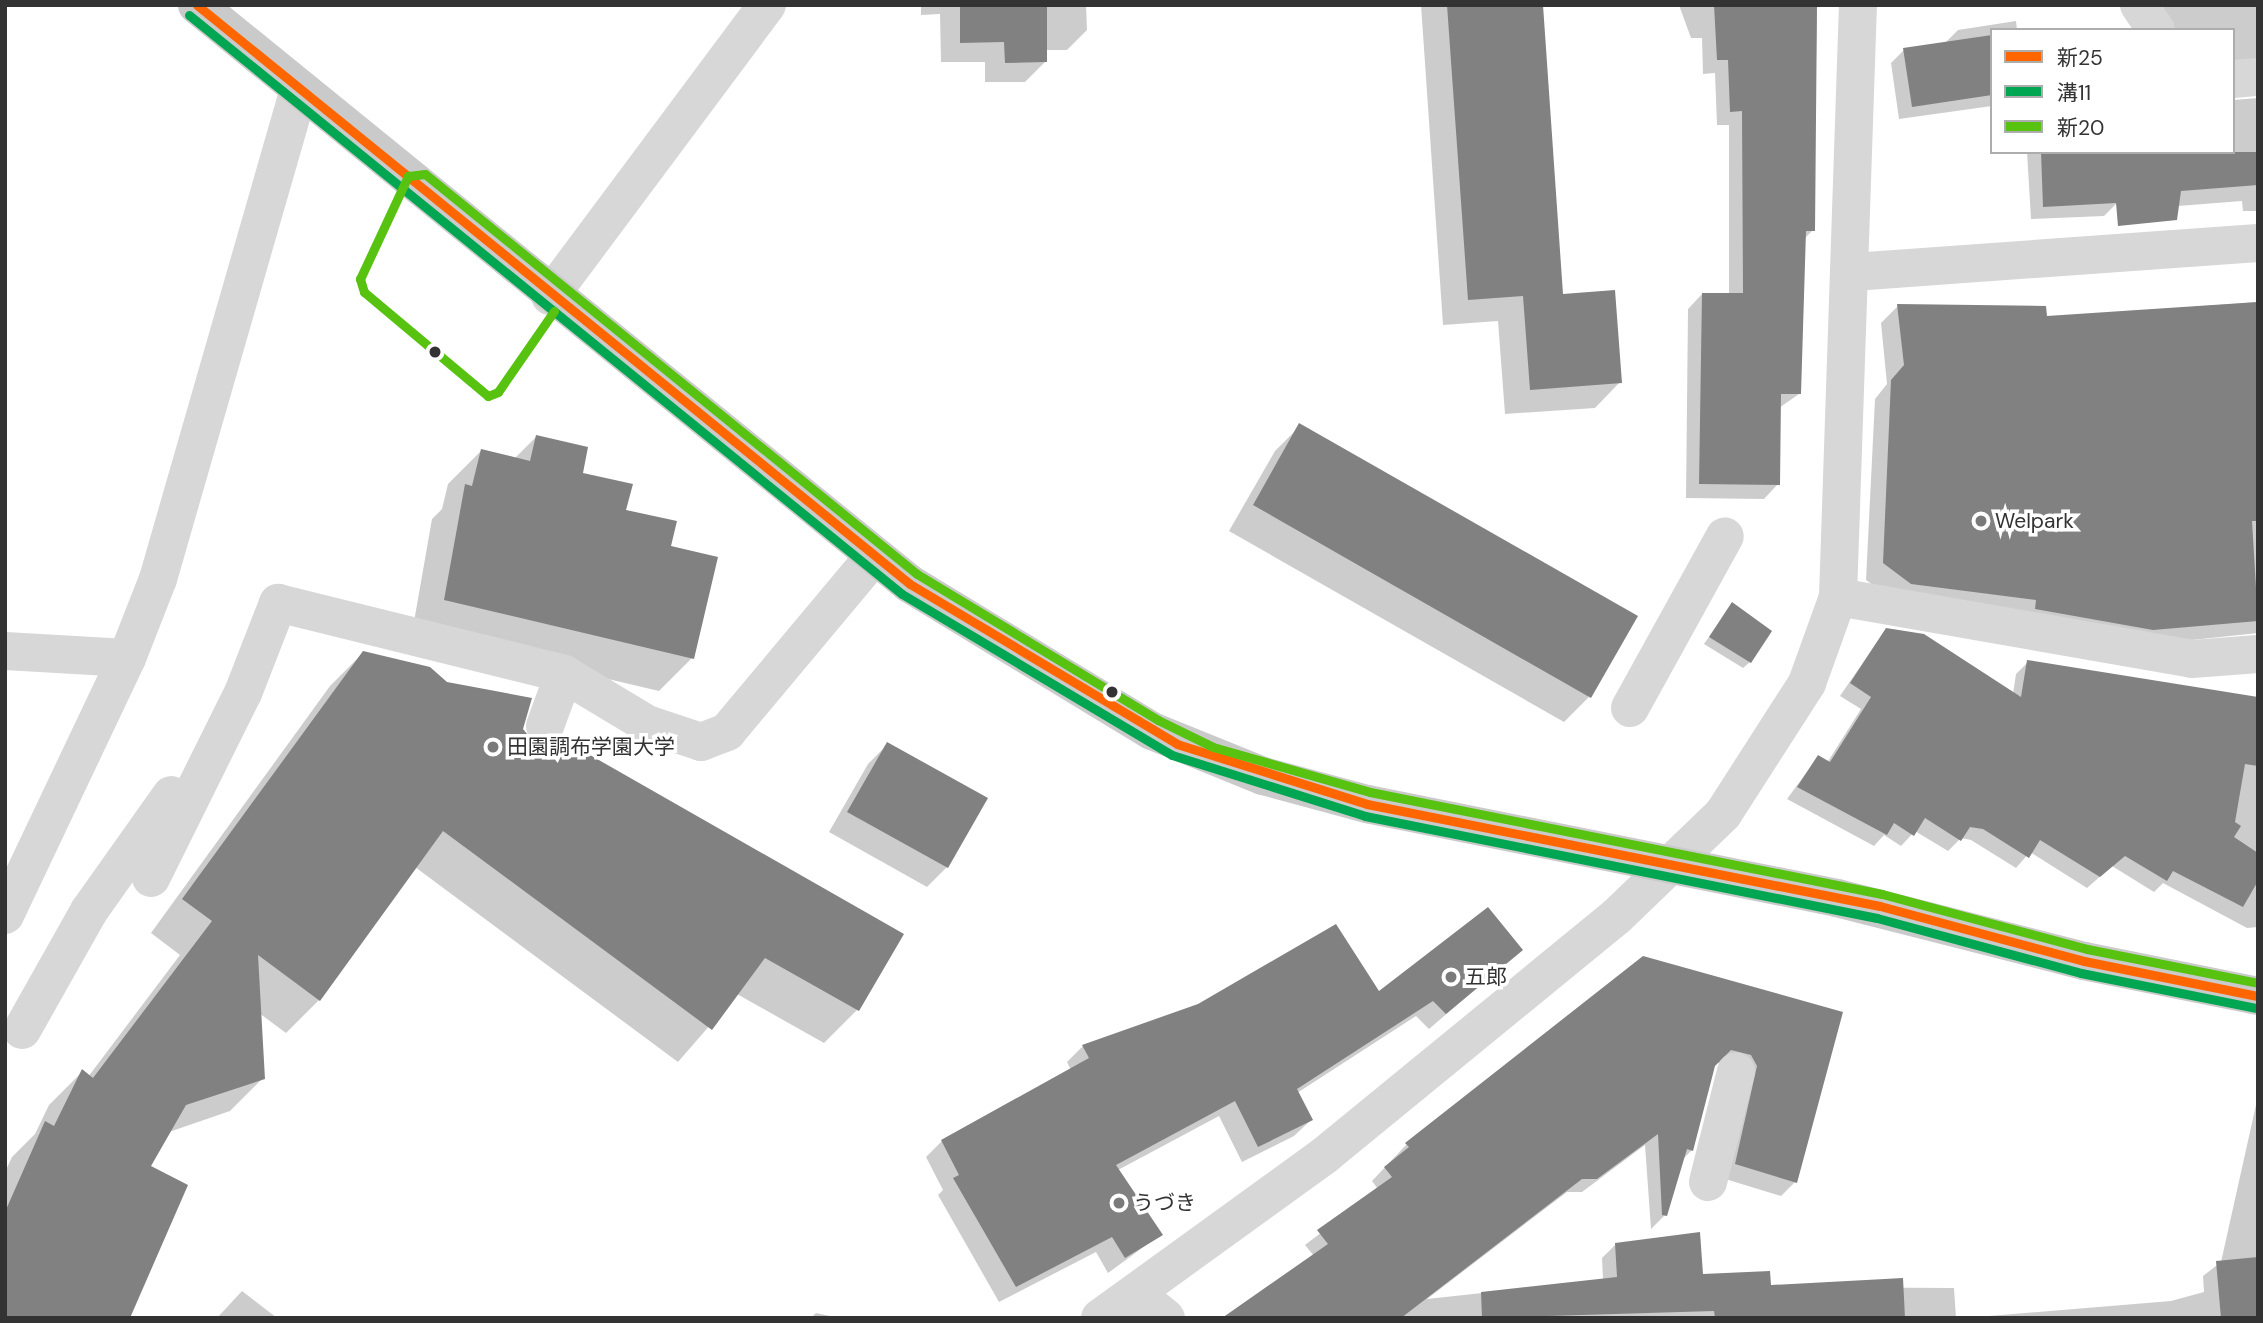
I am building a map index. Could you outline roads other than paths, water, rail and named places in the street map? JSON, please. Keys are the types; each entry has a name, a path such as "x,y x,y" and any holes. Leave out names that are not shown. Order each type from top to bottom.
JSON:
{"main road":[{"path":"197,5 298,93 461,217 550,296 874,556 1152,732 1263,776 1367,804 1837,898 2084,961 2258,996"}],"street":[{"path":"550,296 767,5"},
{"path":"1100,1318 1137,1294 1325,1155 1617,916 1723,814 1807,683 1838,597 1853,272 1858,5"},
{"path":"2139,5 2156,28"},
{"path":"2235,79 2258,77"},
{"path":"5,915 127,658 158,579 298,93"},
{"path":"1853,272 2258,243"},
{"path":"1630,708 1725,536"},
{"path":"151,878 203,773 278,603 564,674 647,724 701,742 727,732 874,556"},
{"path":"1838,597 2192,659 2258,654"},
{"path":"5,652 127,658"},
{"path":"545,726 564,674"},
{"path":"22,1030 89,911 179,784 203,773"},
{"path":"1708,1182 1736,1071"},
{"path":"1137,1294 1166,1318"}],"place":[{"name":"Welpark","path":"1981,521"},
{"name":"田園調布学園大学","path":"493,747"},
{"name":"五郎","path":"1451,977"},
{"name":"うづき","path":"1119,1203"}]}
